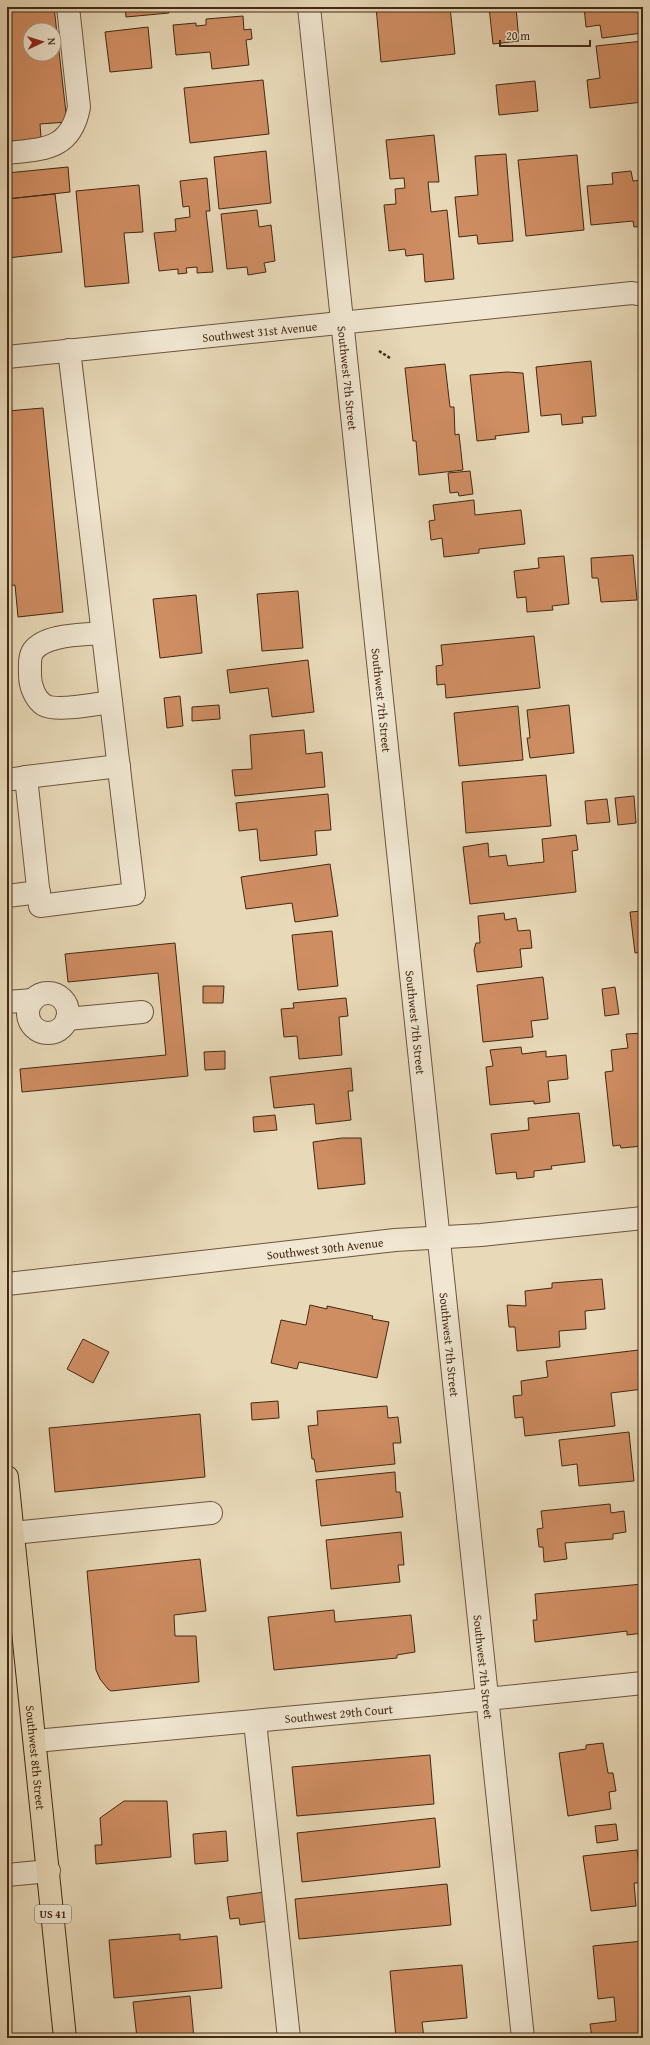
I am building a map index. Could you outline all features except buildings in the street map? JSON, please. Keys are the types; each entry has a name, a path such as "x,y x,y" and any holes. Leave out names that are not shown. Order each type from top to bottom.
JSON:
{"main road":[{"name":"Southwest 8th Street","path":"7,1478 13,1533 13,1597 35,1741 66,2038"}],"street":[{"path":"7,153 42,150 60,142 70,133 76,121 79,107 68,7"},
{"name":"Southwest 7th Street","path":"308,7 522,2038"},
{"name":"Southwest 31st Avenue","path":"7,357 639,292"},
{"path":"69,350 102,633 119,766 134,894 40,906 17,778 119,766"},
{"path":"102,633 61,637 51,639 39,645 32,652 30,681 36,696 45,705 64,708 111,702"},
{"path":"7,896 38,892"},
{"path":"7,1002 33,1000 44,993 57,995 66,1005 67,1019 60,1030 47,1034 35,1029 31,1024 27,1012 33,1000"},
{"path":"67,1019 142,1012"},
{"name":"Southwest 30th Avenue","path":"7,1284 395,1240 481,1235 643,1218"},
{"path":"13,1533 211,1513"},
{"name":"Southwest 29th Court","path":"35,1741 487,1700 643,1683"},
{"path":"254,1722 289,2038"},
{"path":"7,1875 49,1871"}],"path":[{"path":"379,351 390,358"}]}
